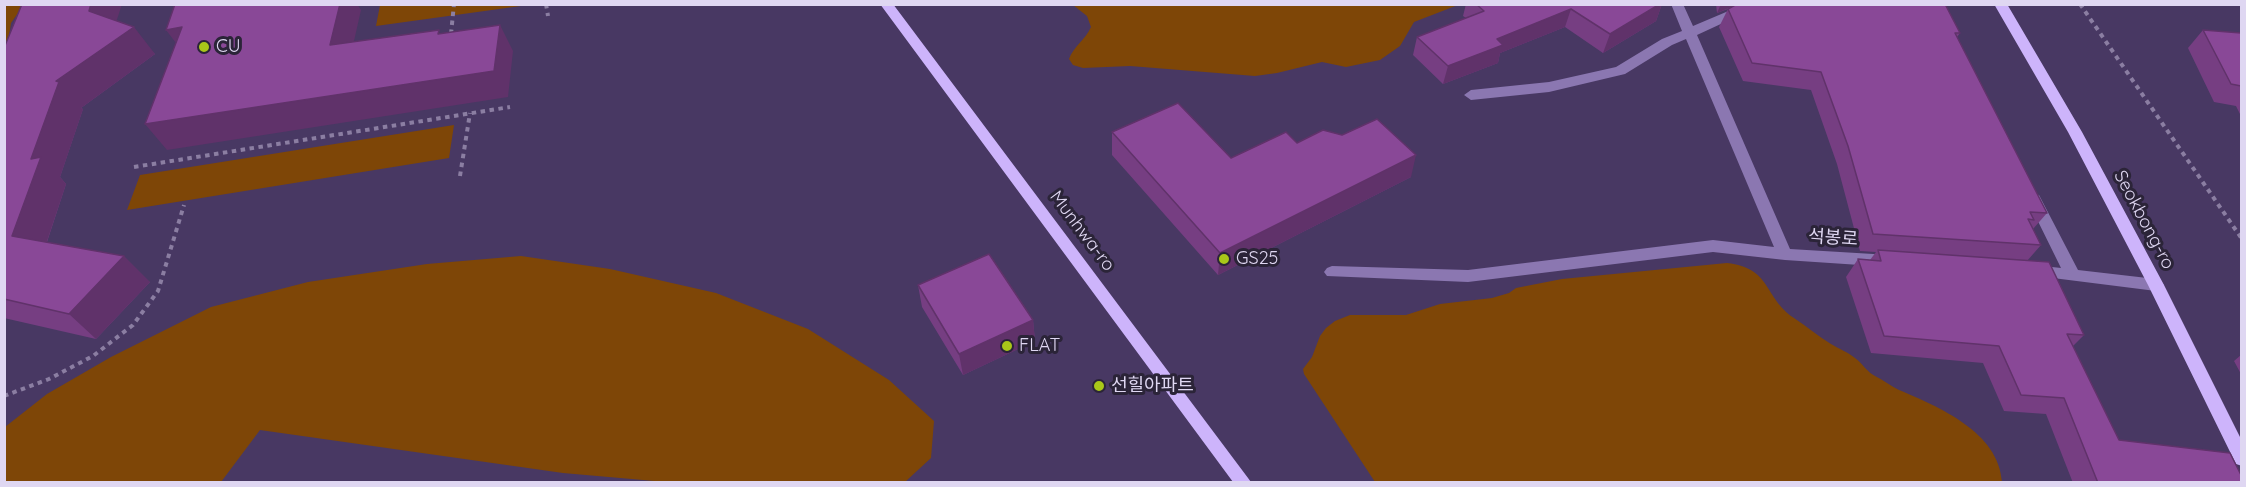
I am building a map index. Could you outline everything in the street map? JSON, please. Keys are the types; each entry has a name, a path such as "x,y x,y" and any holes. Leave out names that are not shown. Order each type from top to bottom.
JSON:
{"main road":[{"name":"Munhwa-ro","path":"886,4 1243,483"},
{"name":"Seokbong-ro","path":"2000,4 2075,132 2156,285 2241,459"}],"street":[{"name":"석봉로","path":"1677,4 1785,254 1904,262"},
{"path":"1471,95 1549,87 1620,71 1667,42 1758,4"},
{"path":"2030,191 2072,274"},
{"path":"1332,272 1468,276 1713,246 1785,254"},
{"path":"2024,271 2072,274 2156,285"}],"path":[{"path":"451,34 454,4"},
{"path":"546,4 548,16"},
{"path":"2080,4 2241,239"},
{"path":"134,167 510,107"},
{"path":"460,176 470,113"},
{"path":"4,396 48,379 93,356 134,325 158,291 184,205"}],"shaded area":[{"path":"380,4 528,5 376,26"},
{"path":"5,5 23,6 11,23 5,61"},
{"path":"1073,5 1458,5 1414,22 1400,46 1380,60 1346,67 1322,62 1255,76 1130,66 1083,68 1073,65 1069,59 1091,27 1087,16"},
{"path":"454,125 449,158 127,210 140,175"},
{"path":"521,256 610,269 716,293 808,329 889,380 934,421 931,458 905,482 666,482 563,473 260,430 221,482 5,482 5,427 47,394 111,357 211,307 308,282 427,264"},
{"path":"1727,263 1742,266 1760,277 1784,310 1826,341 1858,360 1872,374 1899,390 1948,413 1979,435 1998,464 2002,482 1375,482 1304,374 1303,369 1312,357 1320,336 1326,328 1335,321 1350,315 1406,315 1440,304 1492,298 1509,293 1516,288 1562,279"}],"building":[{"path":"22,4 91,4 89,11 134,27 56,81 59,82 31,159 41,157 12,236 124,256 69,314 4,299 4,48"},
{"path":"175,4 340,4 330,45 439,30 438,34 500,25 494,71 145,124 182,27 166,30"},
{"path":"1476,4 1660,4 1610,34 1571,9 1497,39 1503,45 1448,66 1417,37 1484,11"},
{"path":"1737,4 1945,4 1960,33 1955,33 2047,213 2030,212 2034,220 2028,219 2041,245 1873,234 1848,146 1821,72 1752,63 1728,9"},
{"path":"2203,30 2241,33 2241,86 2231,84"},
{"path":"1178,103 1231,158 1286,132 1297,143 1323,130 1342,135 1377,119 1416,155 1220,253 1112,132"},
{"path":"1878,250 2049,262 2084,335 2067,334 2119,440 2230,453 2241,475 2241,483 2098,483 2064,398 2021,395 1999,346 1884,336 1858,259 1881,261"},
{"path":"989,254 1033,320 959,354 918,285"}],"place":[{"name":"CU","path":"204,47"},
{"name":"GS25","path":"1224,259"},
{"name":"FLAT","path":"1007,346"},
{"name":"선힐아파트","path":"1099,386"}]}
